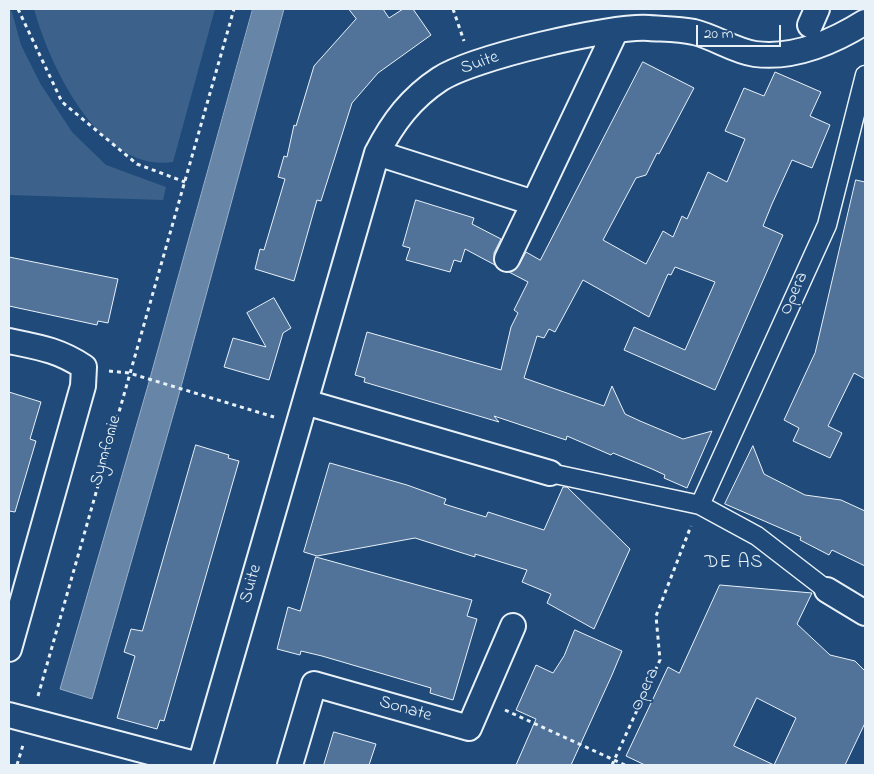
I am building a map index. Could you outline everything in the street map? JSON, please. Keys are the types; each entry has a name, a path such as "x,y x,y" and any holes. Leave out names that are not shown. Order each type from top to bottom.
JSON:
{"street":[{"name":"Suite","path":"199,765 378,153 401,113 416,97 442,78 472,65 511,53 616,30 646,27 694,32 754,54 789,54 816,46 865,22"},
{"path":"507,259 616,30"},
{"name":"Opera","path":"700,505 827,225 865,75"},
{"path":"378,153 534,203"},
{"path":"9,341 46,348 67,355 84,367 83,386 9,650"},
{"path":"305,402 550,473 700,505 757,536 828,590 865,613"},
{"name":"Sonate","path":"290,765 314,684 469,728 513,626"},
{"path":"20,718 199,765"}],"path":[{"path":"18,9 62,102 138,164 185,182"},
{"name":"Symfonie","path":"20,718 185,182 234,9"},
{"path":"452,9 472,65"},
{"path":"140,377 298,425"},
{"name":"Opera","path":"612,765 660,660 656,616 700,505"},
{"path":"481,700 625,765"}],"shaded area":[{"path":"9,9 12,12 21,45 40,83 72,132 106,165 166,187 163,200 9,195"},
{"path":"34,9 215,9 173,162 147,161 123,151 101,134 82,111 66,86 52,59"},
{"path":"253,9 284,9 178,398 92,699 60,689 147,389"}],"building":[{"path":"349,9 383,9 389,18 403,9 413,9 431,35 378,73 352,103 321,201 317,200 294,281 255,269 260,249 264,250 285,179 278,177 284,156 287,157 294,125 296,126 314,66 356,19"},
{"path":"643,62 694,88 659,154 657,153 646,175 636,178 603,240 646,264 663,231 673,237 682,216 687,219 708,172 727,182 745,139 725,131 744,88 764,96 775,72 821,92 810,116 830,125 812,168 792,160 772,204 763,226 783,235 715,390 624,350 634,327 685,350 715,282 675,267 671,275 668,274 649,317 583,280 555,332 549,329 544,338 537,336 524,378 604,406 612,386 625,414 640,421 683,439 712,431 687,488 664,478 665,475 652,469 613,453 611,455 567,436 566,440 494,416 499,422 364,382 365,378 355,375 367,332 501,370 511,327 518,313 514,310 528,282 509,272 519,265 526,252 540,260"},
{"path":"856,180 865,182 865,379 854,373 828,426 842,433 830,458 793,441 799,428 784,420 815,353"},
{"path":"416,200 474,218 472,224 501,239 494,253 495,265 465,249 461,262 454,260 450,272 406,260 410,248 403,246"},
{"path":"9,257 118,279 108,323 98,321 97,325 9,306"},
{"path":"274,298 291,328 283,333 269,380 224,367 233,338 266,347 247,313"},
{"path":"9,392 41,402 30,439 36,441 15,512 9,511"},
{"path":"196,445 229,455 228,458 239,461 164,721 160,720 157,729 117,718 135,656 124,652 131,629 142,631"},
{"path":"753,446 764,474 805,495 841,500 865,511 865,566 832,550 829,555 800,540 801,537 725,504"},
{"path":"330,463 407,485 446,499 444,504 486,517 488,512 544,530 563,487 567,487 630,549 594,629 547,603 551,594 522,582 527,570 475,554 475,557 415,538 317,556 304,552"},
{"path":"316,557 472,600 467,616 477,619 453,700 430,693 431,688 322,656 301,651 300,655 277,649 288,607 300,611"},
{"path":"720,585 812,593 797,624 830,655 855,661 865,671 865,723 845,765 774,765 645,765 626,756 668,667 679,673","holes":["757,698 796,718 774,765 734,746"]},
{"path":"575,630 622,651 612,675 571,765 516,765 536,719 516,710 536,665 553,673 564,656"},
{"path":"334,732 376,744 369,765 324,765"}],"district":[{"name":"DE AS","path":"734,564"}]}
